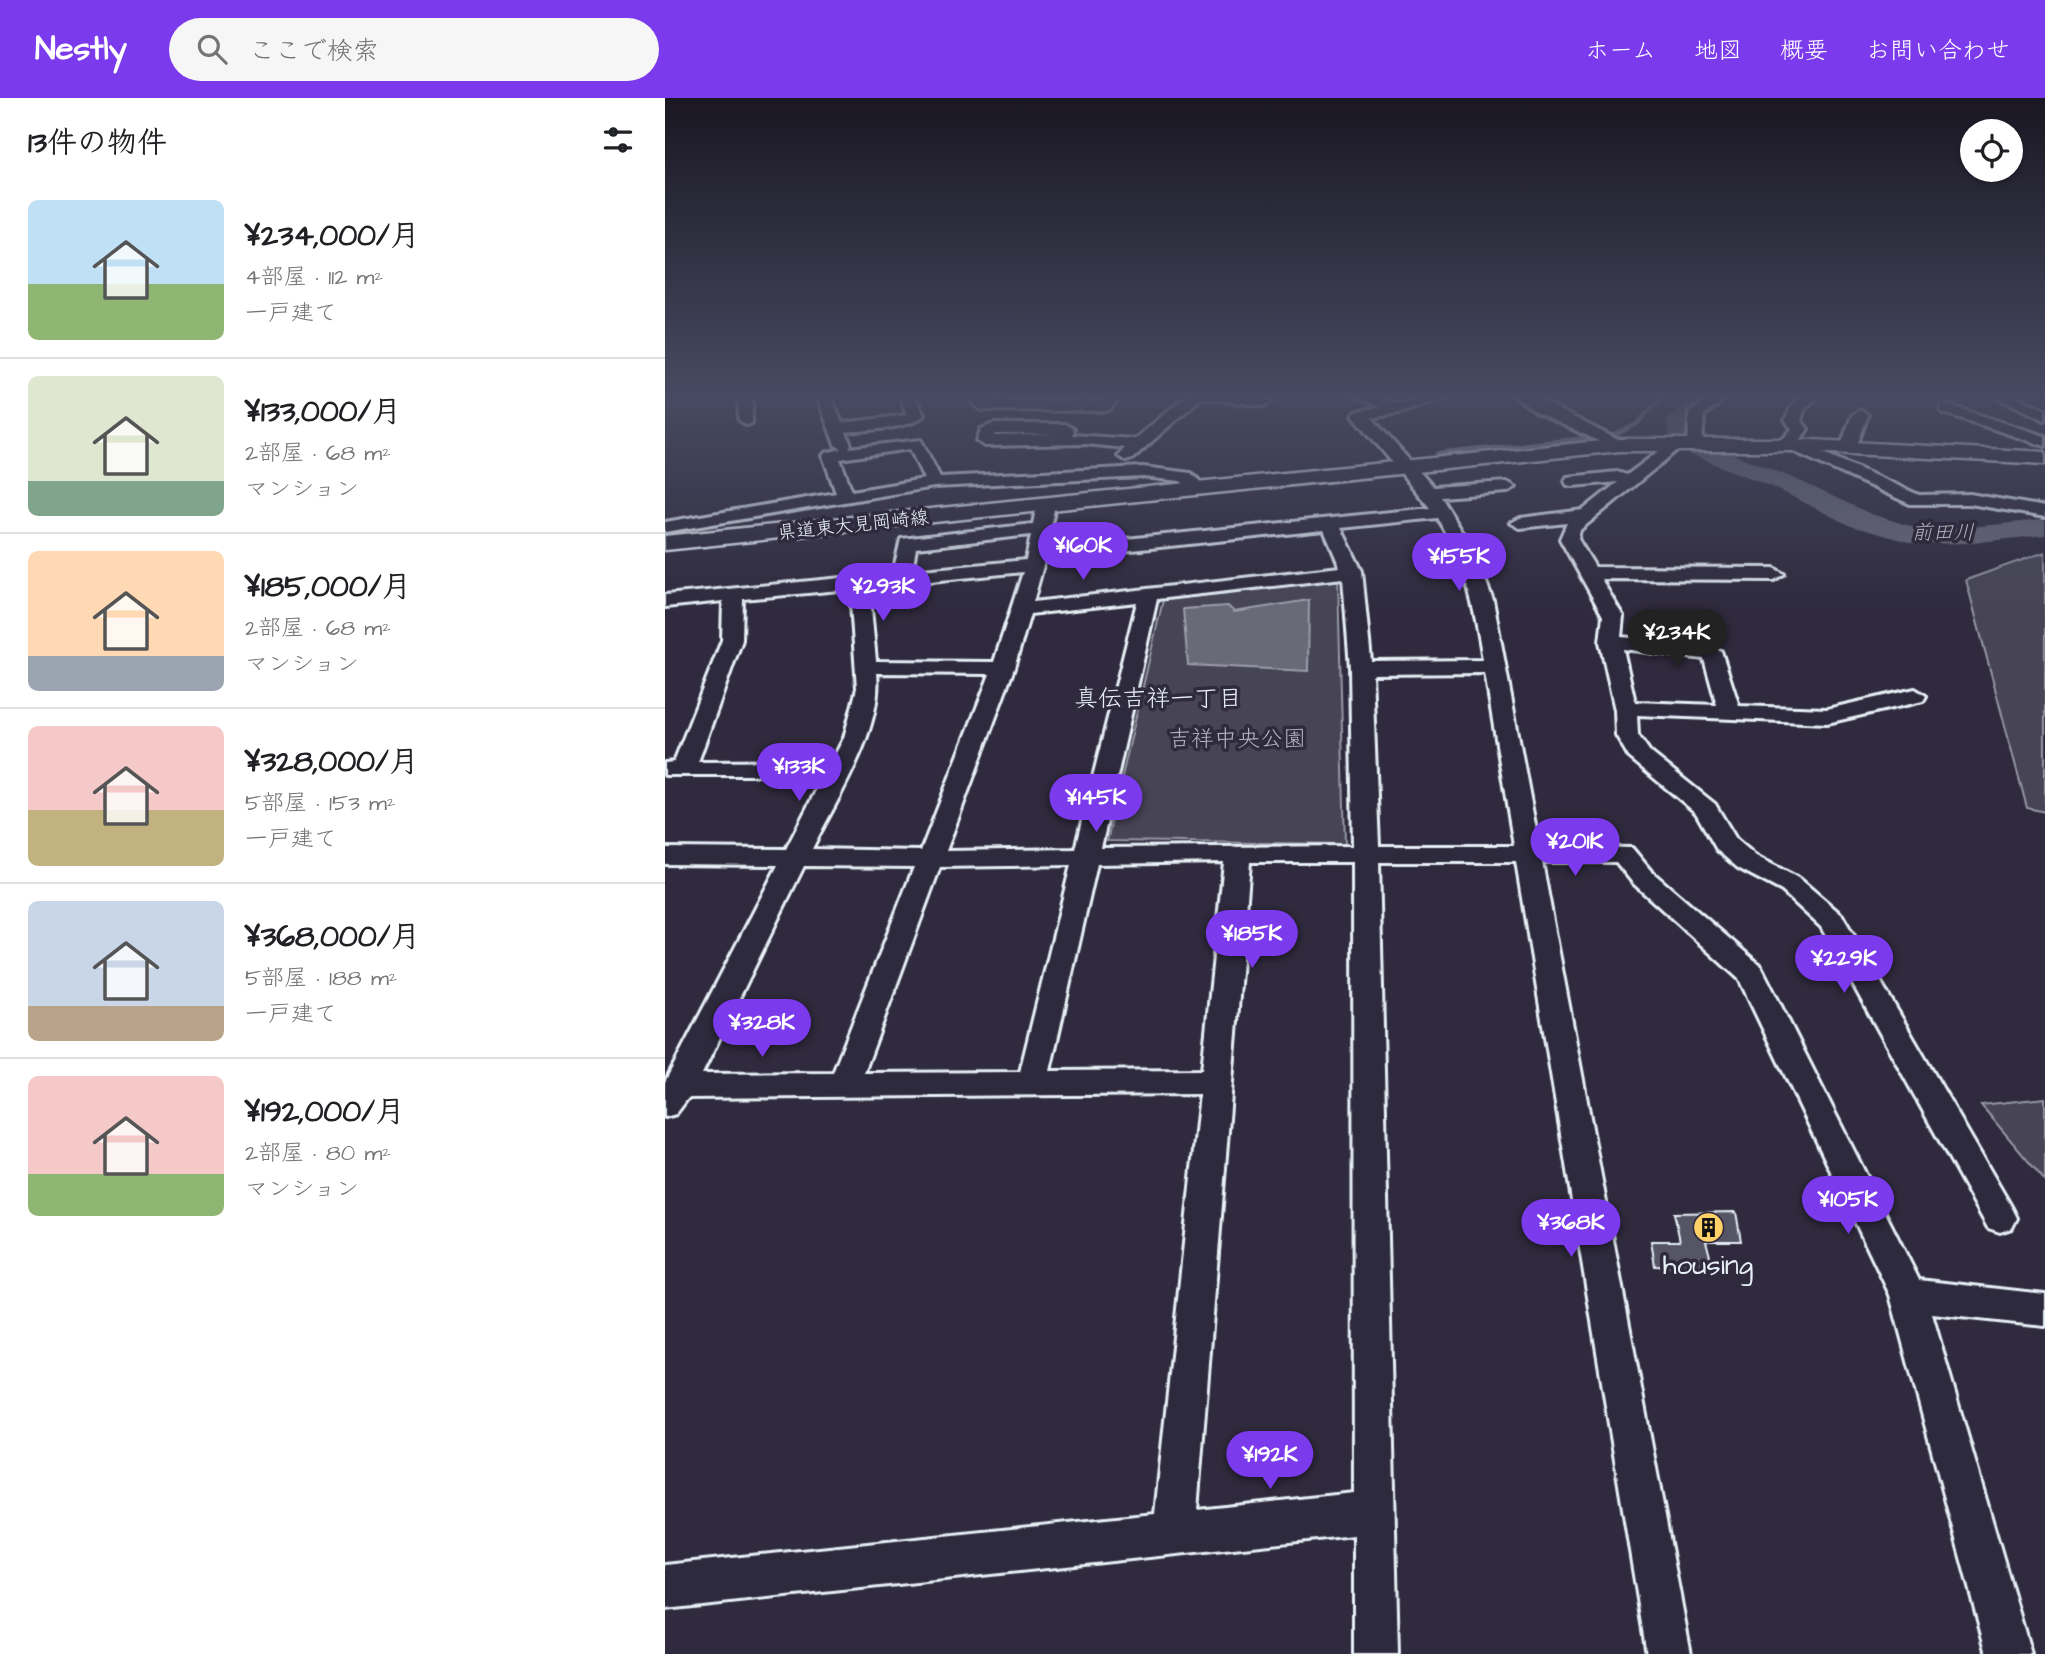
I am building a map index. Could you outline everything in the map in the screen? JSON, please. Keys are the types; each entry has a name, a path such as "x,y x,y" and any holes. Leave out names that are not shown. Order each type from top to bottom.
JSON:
{"main road":[{"name":"県道東大見岡崎線","path":"665,543 1413,467"}],"street":[{"path":"835,467 846,498"},
{"path":"927,467 934,482"},
{"path":"1116,472 1120,467"},
{"path":"1409,467 1464,549 1483,600 1497,666 1669,1654"},
{"path":"1653,467 1572,528 1569,539 1613,616 1610,642 1626,708 1627,735 1641,757 1706,810 1726,844 1747,862 1791,886 1832,921 2000,1217"},
{"path":"1841,467 1916,500 1970,499 2045,512"},
{"path":"665,527 934,482 1116,472 1185,477 1199,489"},
{"path":"1573,481 1617,477 1633,481"},
{"path":"1427,493 1507,487"},
{"path":"844,1085 1003,668 1037,560 1046,504"},
{"path":"665,601 859,583 1440,512"},
{"path":"1520,523 1589,515"},
{"path":"1330,524 1352,571 1361,668 1366,855 1376,1654"},
{"path":"902,578 907,543 1044,528"},
{"path":"1022,609 1352,571"},
{"path":"1587,573 1774,574"},
{"path":"672,1095 797,856 841,768 861,718 868,688 859,583"},
{"path":"733,594 730,647 674,769 841,768"},
{"path":"1032,1084 1148,596"},
{"path":"1610,642 1702,650 1714,655 1730,712"},
{"path":"1361,668 1497,666"},
{"path":"865,667 1003,668"},
{"path":"1626,708 1827,716 1915,696"},
{"path":"1174,1532 1238,854"},
{"path":"665,856 932,859 1238,854 1623,854 1642,877 1751,972 1908,1295 2009,1654"},
{"path":"672,1095 844,1085 1216,1082"},
{"path":"1908,1295 2045,1310"},
{"path":"665,1587 1373,1512"}],"green space":[{"path":"2045,552 2045,812 2027,808 1966,580"},
{"name":"吉祥中央公園","path":"1338,580 1345,844 1107,841 1163,600"},
{"path":"2045,1098 2045,1181 1981,1105"}],"water":[{"path":"1309,600 1308,671 1188,665 1183,609 1228,606 1234,612"}],"building":[{"name":"housing","path":"1736,1212 1741,1241 1706,1241 1713,1268 1655,1266 1651,1241 1680,1241 1674,1213"}],"waterway":[{"name":"前田川","path":"1743,467 1861,520 1916,536 1971,535 2040,528"}],"place":[{"name":"housing","path":"1708,1227"}],"district":[{"name":"真伝吉祥一丁目","path":"1158,698"}]}
